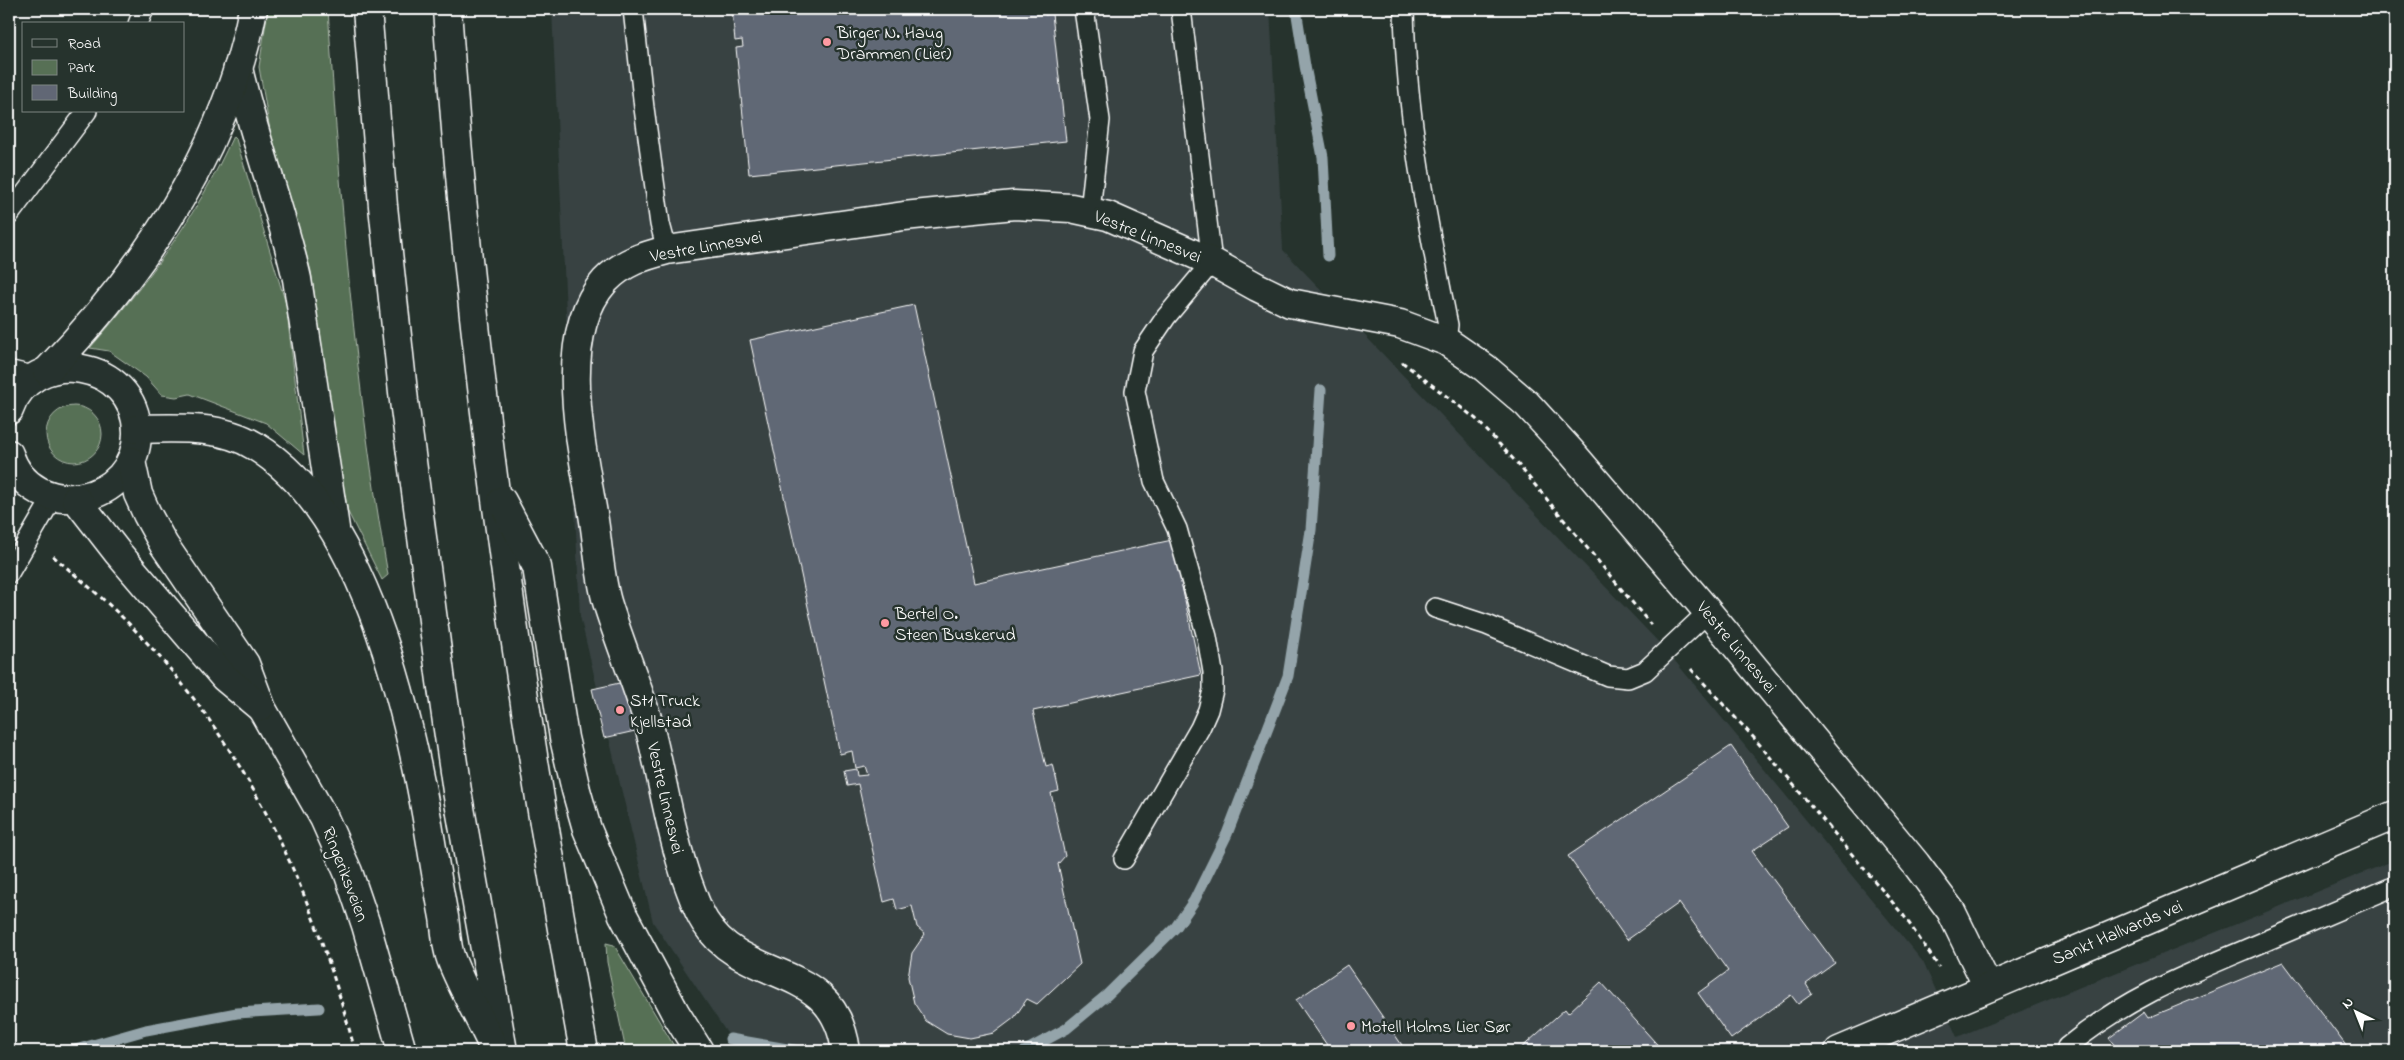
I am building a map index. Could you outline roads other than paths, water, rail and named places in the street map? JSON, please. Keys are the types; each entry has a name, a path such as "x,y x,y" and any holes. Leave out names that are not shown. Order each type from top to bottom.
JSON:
{"main road":[{"path":"9,410 29,375 94,320 128,278 195,176 219,123 238,68 254,9"},
{"path":"367,9 383,206 404,401 457,791 503,1051"},
{"path":"447,9 453,102 492,482 560,921 584,1051"},
{"path":"238,68 297,279 337,534"},
{"name":"Vestre Linnesvei","path":"846,1051 844,1030 824,998 810,987 728,949 716,936 696,904 676,848 647,719 607,600 578,423 575,384 581,331 594,296 605,281 618,269 634,259 667,250 904,216 1014,205 1090,211 1108,216 1212,262 1290,303 1400,324 1446,341 1485,368 1527,404 1572,453 1708,612 1927,880 1951,911 1988,987"},
{"path":"9,454 21,477 36,489 64,498 98,494 118,480 131,461 137,440 134,412 126,396 106,378 82,367 64,367 29,375"},
{"path":"137,429 167,427 202,430 230,436 255,446 279,464 303,488 337,534 379,628 403,707 422,794 451,958 496,1051"},
{"name":"Ringeriksveien","path":"131,461 138,494 147,514 164,545 245,664 262,709 324,818 348,872 380,971 402,1051"},
{"path":"492,482 537,567 564,738 576,790 588,829 623,915 676,1014 699,1051"},
{"name":"Ringeriksveien","path":"64,498 118,553 224,677 262,709"},
{"name":"Sankt Hallvards vei","path":"1838,1051 2395,815"}],"lane":[{"path":"139,22 144,9"},
{"path":"634,9 644,108 660,224 667,250"},
{"path":"1084,9 1100,120 1090,211"},
{"path":"1124,859 1200,728 1208,710 1213,690 1213,672 1207,637 1176,529 1154,482 1135,391 1143,351 1166,317 1212,262 1181,9"},
{"path":"1404,9 1406,76 1425,211 1448,325 1446,341"},
{"path":"9,215 86,112"},
{"path":"9,573 28,537 64,498"},
{"path":"1436,608 1486,625 1608,676 1628,678 1645,670 1708,612"},
{"path":"2067,1047 2097,1022 2140,997 2183,976 2395,886"}],"waterway":[{"path":"1296,9 1323,157 1328,256"},
{"path":"1025,1051 1066,1029 1107,995 1176,927 1194,901 1227,834 1288,676 1311,530 1321,390"},
{"path":"72,1051 146,1030 237,1013 319,1008"},
{"path":"730,1039 799,1051"}],"place":[{"name":"Birger N. Haug Drammen (Lier)","path":"827,42"},
{"name":"Bertel O. Steen Buskerud","path":"885,623"},
{"name":"St1 Truck Kjellstad","path":"620,710"},
{"name":"Motell Holms Lier Sør","path":"1351,1026"}]}
